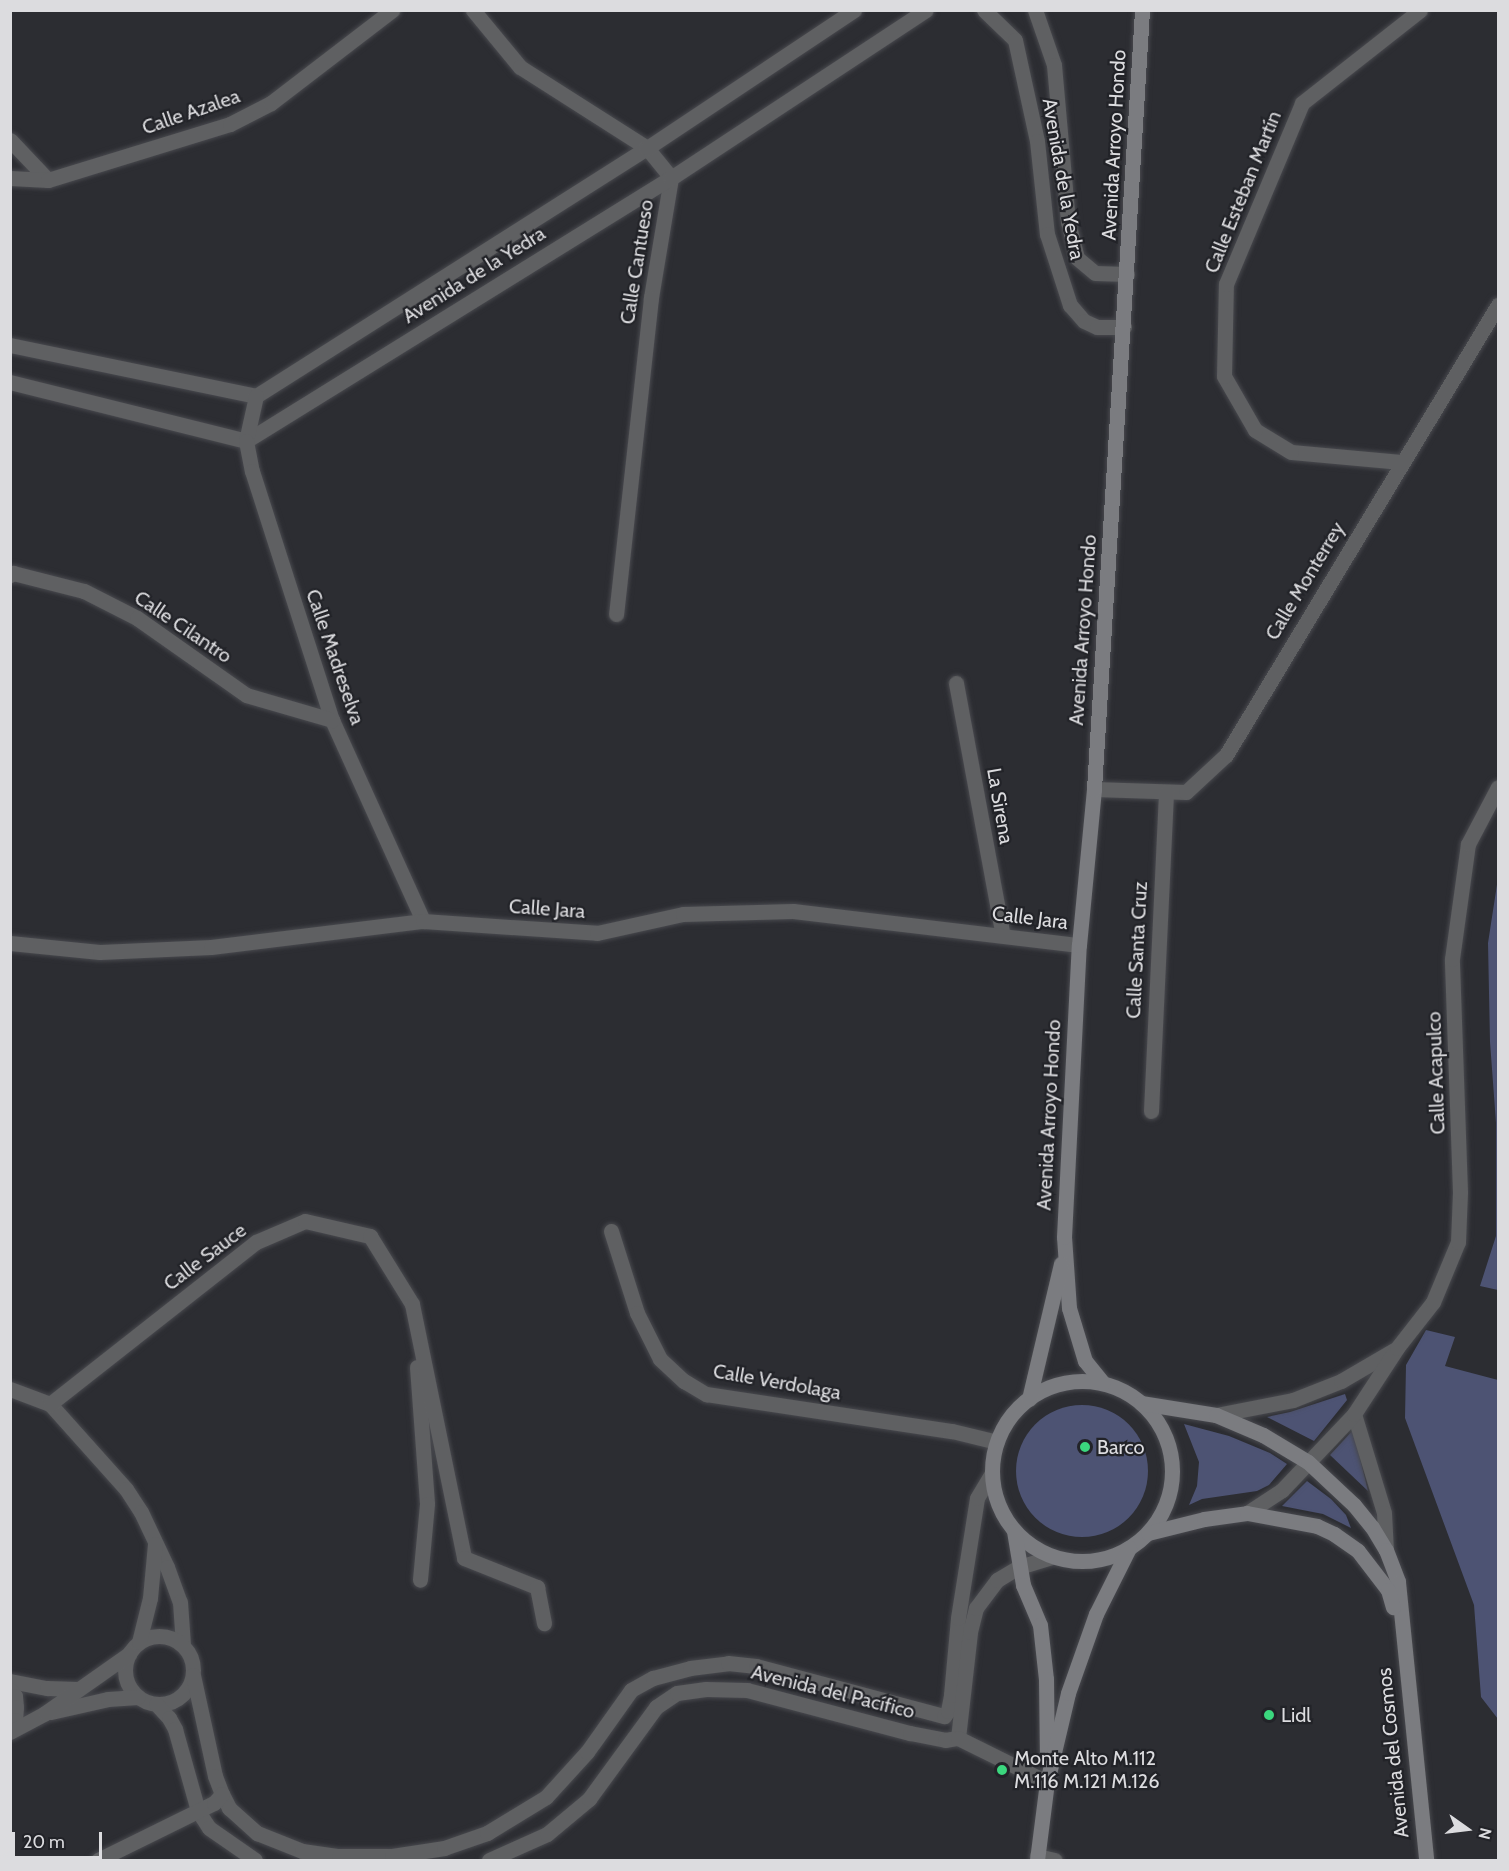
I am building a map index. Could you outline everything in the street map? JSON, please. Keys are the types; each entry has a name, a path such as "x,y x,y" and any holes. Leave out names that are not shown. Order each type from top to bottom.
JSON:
{"main road":[{"name":"Avenida Arroyo Hondo","path":"1103,1383 1085,1361 1074,1325 1069,1308 1064,1253 1079,945 1094,789 1128,274 1142,10"},
{"name":"Avenida Arroyo Hondo","path":"1029,1399 1064,1253"},
{"path":"1064,1383 1103,1383 1124,1391 1142,1403 1157,1421 1164,1436 1172,1467 1170,1491 1162,1513 1148,1533 1129,1548 1096,1560 1078,1562 1052,1557 1038,1550 1014,1531 1002,1513 995,1494 992,1473 997,1442 1015,1411 1029,1399 1064,1383"},
{"path":"1142,1403 1216,1415 1263,1435 1308,1462 1354,1505 1386,1550 1398,1582 1402,1640"},
{"path":"1148,1533 1203,1519 1247,1513 1317,1526 1334,1534 1358,1551 1388,1590 1402,1640"},
{"path":"1014,1531 1019,1568 1040,1625 1046,1679 1047,1782"},
{"path":"1037,1858 1047,1782 1072,1682 1096,1614 1129,1548"},
{"name":"Avenida del Cosmos","path":"1402,1640 1426,1860"}],"street":[{"name":"Calle Azalea","path":"10,178 48,180 231,124 271,103 392,10"},
{"name":"Calle Cantueso","path":"473,10 520,67 647,148 671,178 651,298 616,614"},
{"name":"Avenida de la Yedra","path":"255,396 647,148 854,10"},
{"name":"Avenida de la Yedra","path":"246,441 671,178 926,10"},
{"name":"Avenida de la Yedra","path":"984,10 1015,40 1037,141 1047,234 1070,305 1084,321 1097,327 1124,327"},
{"name":"Avenida de la Yedra","path":"1035,10 1054,65 1068,222 1077,258 1095,273 1128,274"},
{"name":"Calle Esteban Martín","path":"1401,462 1292,452 1255,430 1224,376 1226,284 1302,103 1420,10"},
{"path":"10,140 48,180"},
{"name":"Calle Monterrey","path":"1094,789 1186,792 1226,755 1498,305"},
{"path":"10,345 255,396"},
{"path":"10,382 246,441"},
{"name":"Calle Madreselva","path":"255,396 246,441 252,471 332,720 423,921"},
{"name":"Calle Cilantro","path":"10,575 13,573 84,591 137,618 246,695 332,720"},
{"name":"La Sirena","path":"956,683 1003,936"},
{"name":"Calle Acapulco","path":"1247,1513 1282,1490 1354,1414 1397,1348 1433,1302 1458,1242 1459,1157 1452,959 1468,844 1498,788"},
{"name":"Calle Santa Cruz","path":"1151,1111 1166,792"},
{"name":"Calle Jara","path":"10,943 100,952 211,947 423,921 597,933 683,914 793,911 1079,945"},
{"name":"Calle Sauce","path":"50,1404 256,1242 305,1221 370,1236 412,1304 464,1558 537,1587 544,1623"},
{"name":"Calle Verdolaga","path":"611,1231 636,1313 660,1359 684,1381 706,1394 952,1431 997,1442"},
{"name":"Calle Sauce","path":"412,1304 427,1504 420,1580"},
{"path":"1216,1415 1293,1400 1341,1381 1397,1348"},
{"path":"10,1389 50,1404 126,1489 141,1512 154,1544 167,1567 180,1602 183,1646"},
{"path":"1354,1414 1384,1513 1386,1550"},
{"path":"10,1731 45,1713 134,1648 157,1636 175,1640 189,1654 215,1776 222,1794 236,1816 257,1833 279,1844 302,1851 339,1856 392,1856 444,1848 487,1833 546,1797 587,1752 631,1690 653,1678 709,1665 728,1663 756,1666 944,1716 948,1711 958,1618 976,1498 992,1473"},
{"path":"138,1697 127,1682 124,1672 150,1598 154,1544"},
{"path":"957,1738 970,1632 976,1608 997,1580 1019,1568 1052,1557"},
{"path":"156,1704 176,1700 184,1694 193,1675"},
{"path":"10,1680 47,1688 78,1689"},
{"name":"Avenida del Pacífico","path":"489,1860 547,1834 590,1799 656,1707 677,1693 706,1689 747,1690 910,1733 945,1740 957,1738 1047,1782"},
{"path":"10,1690 15,1696 16,1707 15,1720 10,1731"},
{"path":"45,1713 108,1699 138,1697 156,1704 169,1718 175,1729 198,1811 209,1828 255,1860"},
{"path":"98,1860 214,1803 222,1794"},
{"path":"1037,1858 1055,1860"}],"shaded area":[{"path":"1498,878 1498,1290 1480,1286 1496,1236 1496,1123 1490,1042 1488,943"},
{"path":"1426,1330 1455,1337 1445,1366 1498,1380 1498,1719 1481,1697 1474,1605 1405,1418 1406,1365"},
{"path":"1345,1394 1347,1400 1314,1441 1267,1417 1290,1412"},
{"path":"1082,1405 1107,1410 1129,1424 1143,1446 1148,1471 1143,1496 1129,1518 1107,1532 1082,1537 1057,1532 1035,1518 1021,1496 1016,1471 1021,1446 1035,1424 1057,1410"},
{"path":"1184,1424 1229,1436 1270,1453 1287,1464 1269,1485 1257,1491 1202,1499 1189,1505 1197,1486 1199,1462"},
{"path":"1353,1430 1368,1491 1330,1455"},
{"path":"1307,1481 1331,1499 1346,1515 1351,1528 1323,1514 1282,1506"}],"place":[{"name":"Barco","path":"1085,1447"},
{"name":"Lidl","path":"1269,1715"},
{"name":"Monte Alto M.112 M.116 M.121 M.126","path":"1002,1770"}]}
